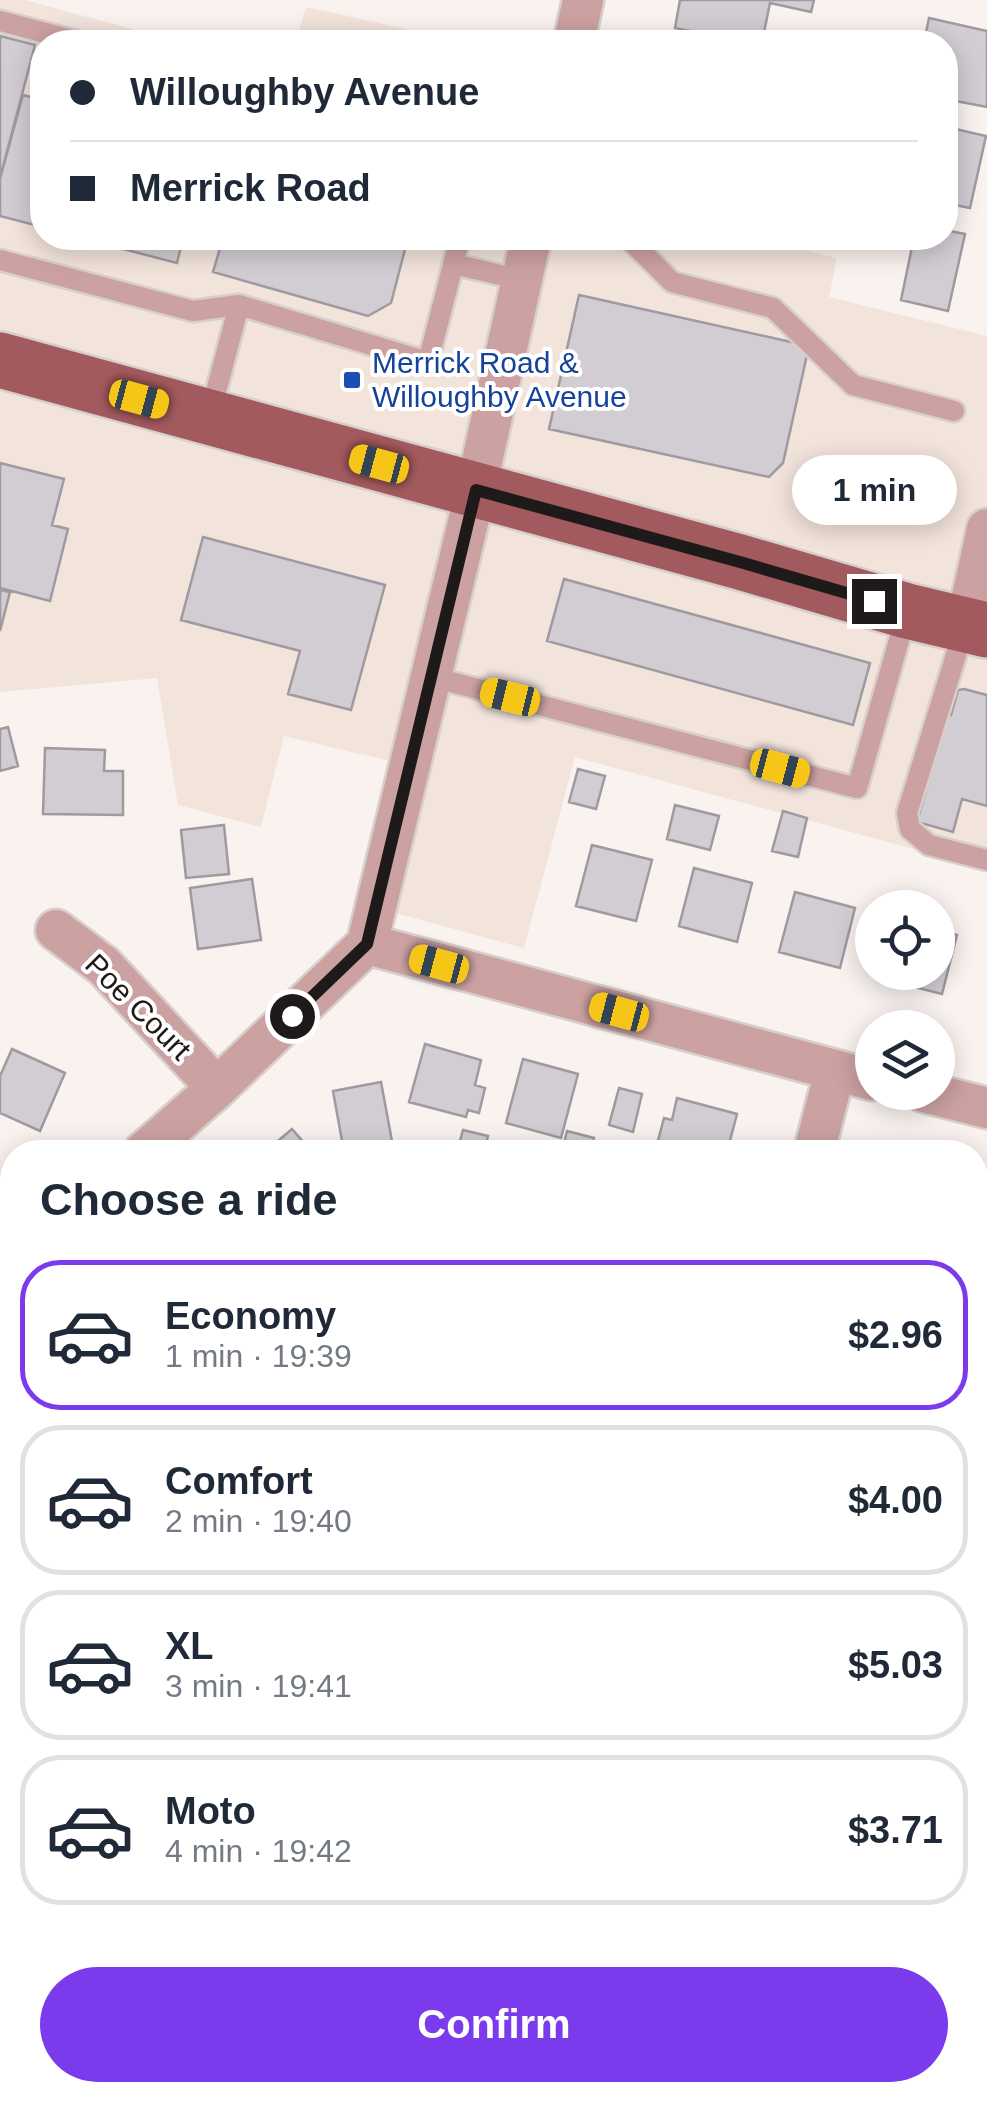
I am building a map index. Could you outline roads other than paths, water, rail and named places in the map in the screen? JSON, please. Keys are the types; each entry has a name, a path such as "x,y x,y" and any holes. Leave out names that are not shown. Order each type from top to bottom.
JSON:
{"main road":[{"path":"0,360 976,627"}],"street":[{"path":"577,30 583,0"},
{"path":"158,1140 367,944 476,490 528,250"},
{"path":"976,627 987,528"},
{"name":"Poe Court","path":"56,930 104,966 217,1088"},
{"path":"367,944 854,1075 820,1140"},
{"path":"955,1100 987,1108"}],"lane":[{"path":"0,21 34,30"},
{"path":"0,260 192,311 239,305 428,362 457,250"},
{"path":"640,250 672,282 772,308 852,385 954,411"},
{"path":"453,264 522,280"},
{"path":"209,418 239,305"},
{"path":"432,677 858,788 907,611"},
{"path":"976,627 907,813 910,829 929,845 987,860"}],"place":[{"name":"Merrick Road & Willoughby Avenue","path":"352,380"}]}
